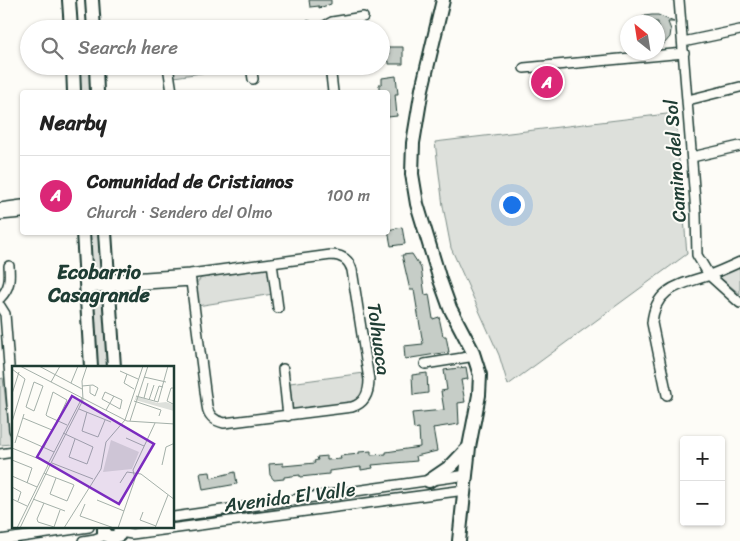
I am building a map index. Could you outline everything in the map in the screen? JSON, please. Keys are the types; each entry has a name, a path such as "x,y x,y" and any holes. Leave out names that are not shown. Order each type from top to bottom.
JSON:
{"street":[{"path":"69,0 70,20"},
{"path":"92,0 93,20"},
{"path":"443,0 422,89 413,143 412,174 417,204 442,289 475,356 479,370 480,388 469,447 459,541"},
{"name":"Camino del Sol","path":"679,0 688,100 697,256 709,275 740,303"},
{"path":"344,20 363,17"},
{"path":"682,42 740,30"},
{"path":"524,68 684,53"},
{"path":"73,75 74,90"},
{"path":"97,75 98,90"},
{"path":"169,75 172,90"},
{"path":"252,75 253,79"},
{"path":"331,75 333,90"},
{"path":"688,100 740,87"},
{"path":"692,157 740,146"},
{"path":"0,211 20,206"},
{"path":"0,211 20,213"},
{"path":"83,235 91,366"},
{"path":"106,235 114,366"},
{"name":"Tolhuaca","path":"334,255 341,256 349,263 352,270 369,380 368,393 356,405 288,416 224,423 216,421 207,406 190,277 272,263 334,255"},
{"path":"667,395 652,323 657,303 669,290 740,262"},
{"path":"272,263 278,308"},
{"path":"0,298 8,289 10,283 9,266"},
{"path":"86,284 190,277"},
{"path":"0,306 5,314 4,375 12,419"},
{"path":"425,364 475,356"},
{"path":"282,369 288,416"},
{"path":"429,481 451,466 469,447"},
{"name":"Avenida El Valle","path":"175,517 467,475"},
{"name":"Avenida El Valle","path":"121,533 132,534 465,490"},
{"path":"315,497 317,509"},
{"path":"232,508 234,520"},
{"path":"0,540 83,528"},
{"path":"82,541 95,539 104,532 114,538 121,533"}],"shaded area":[{"path":"78,75 90,75 91,90 77,90"},
{"path":"675,113 687,254 508,385 499,355 451,248 443,206 435,142"},
{"path":"87,235 101,235 103,272 98,277 93,277 89,274"},
{"path":"740,267 740,294 718,276"},
{"path":"266,268 269,270 273,294 197,306 195,285 201,278"},
{"path":"101,291 104,294 109,366 96,366 91,295 94,292"},
{"path":"364,373 364,391 356,400 330,407 293,411 290,383"},
{"path":"3,378 11,444 0,445 0,379"}],"building":[{"path":"309,0 331,0 331,4 319,8 319,6 310,7"},
{"path":"665,18 674,22 668,22 671,30 670,37 665,43"},
{"path":"390,47 403,47 403,64 390,64"},
{"path":"396,76 398,94 395,94 397,116 390,117 390,90 379,90 382,78"},
{"path":"402,227 405,244 391,246 390,230"},
{"path":"412,254 421,268 425,295 429,294 433,319 439,317 443,336 446,336 449,352 405,359 404,346 423,344 414,290 410,290 402,255"},
{"path":"466,367 468,379 461,380 465,402 458,403 459,424 433,428 437,451 416,456 417,461 372,465 373,468 361,470 361,467 329,471 329,474 300,477 300,475 274,480 270,475 269,464 283,463 283,466 315,463 314,461 318,460 317,457 327,456 327,460 341,459 340,456 359,454 359,452 371,451 371,455 386,454 386,452 420,447 419,428 414,429 412,413 444,410 441,391 447,390 444,370"},
{"path":"427,373 428,393 413,395 412,375"},
{"path":"210,472 211,478 235,472 237,484 203,490 200,473"}],"place":[{"name":"Comunidad de Cristianos","path":"547,82"}],"district":[{"name":"Ecobarrio Casagrande","path":"99,284"}]}
